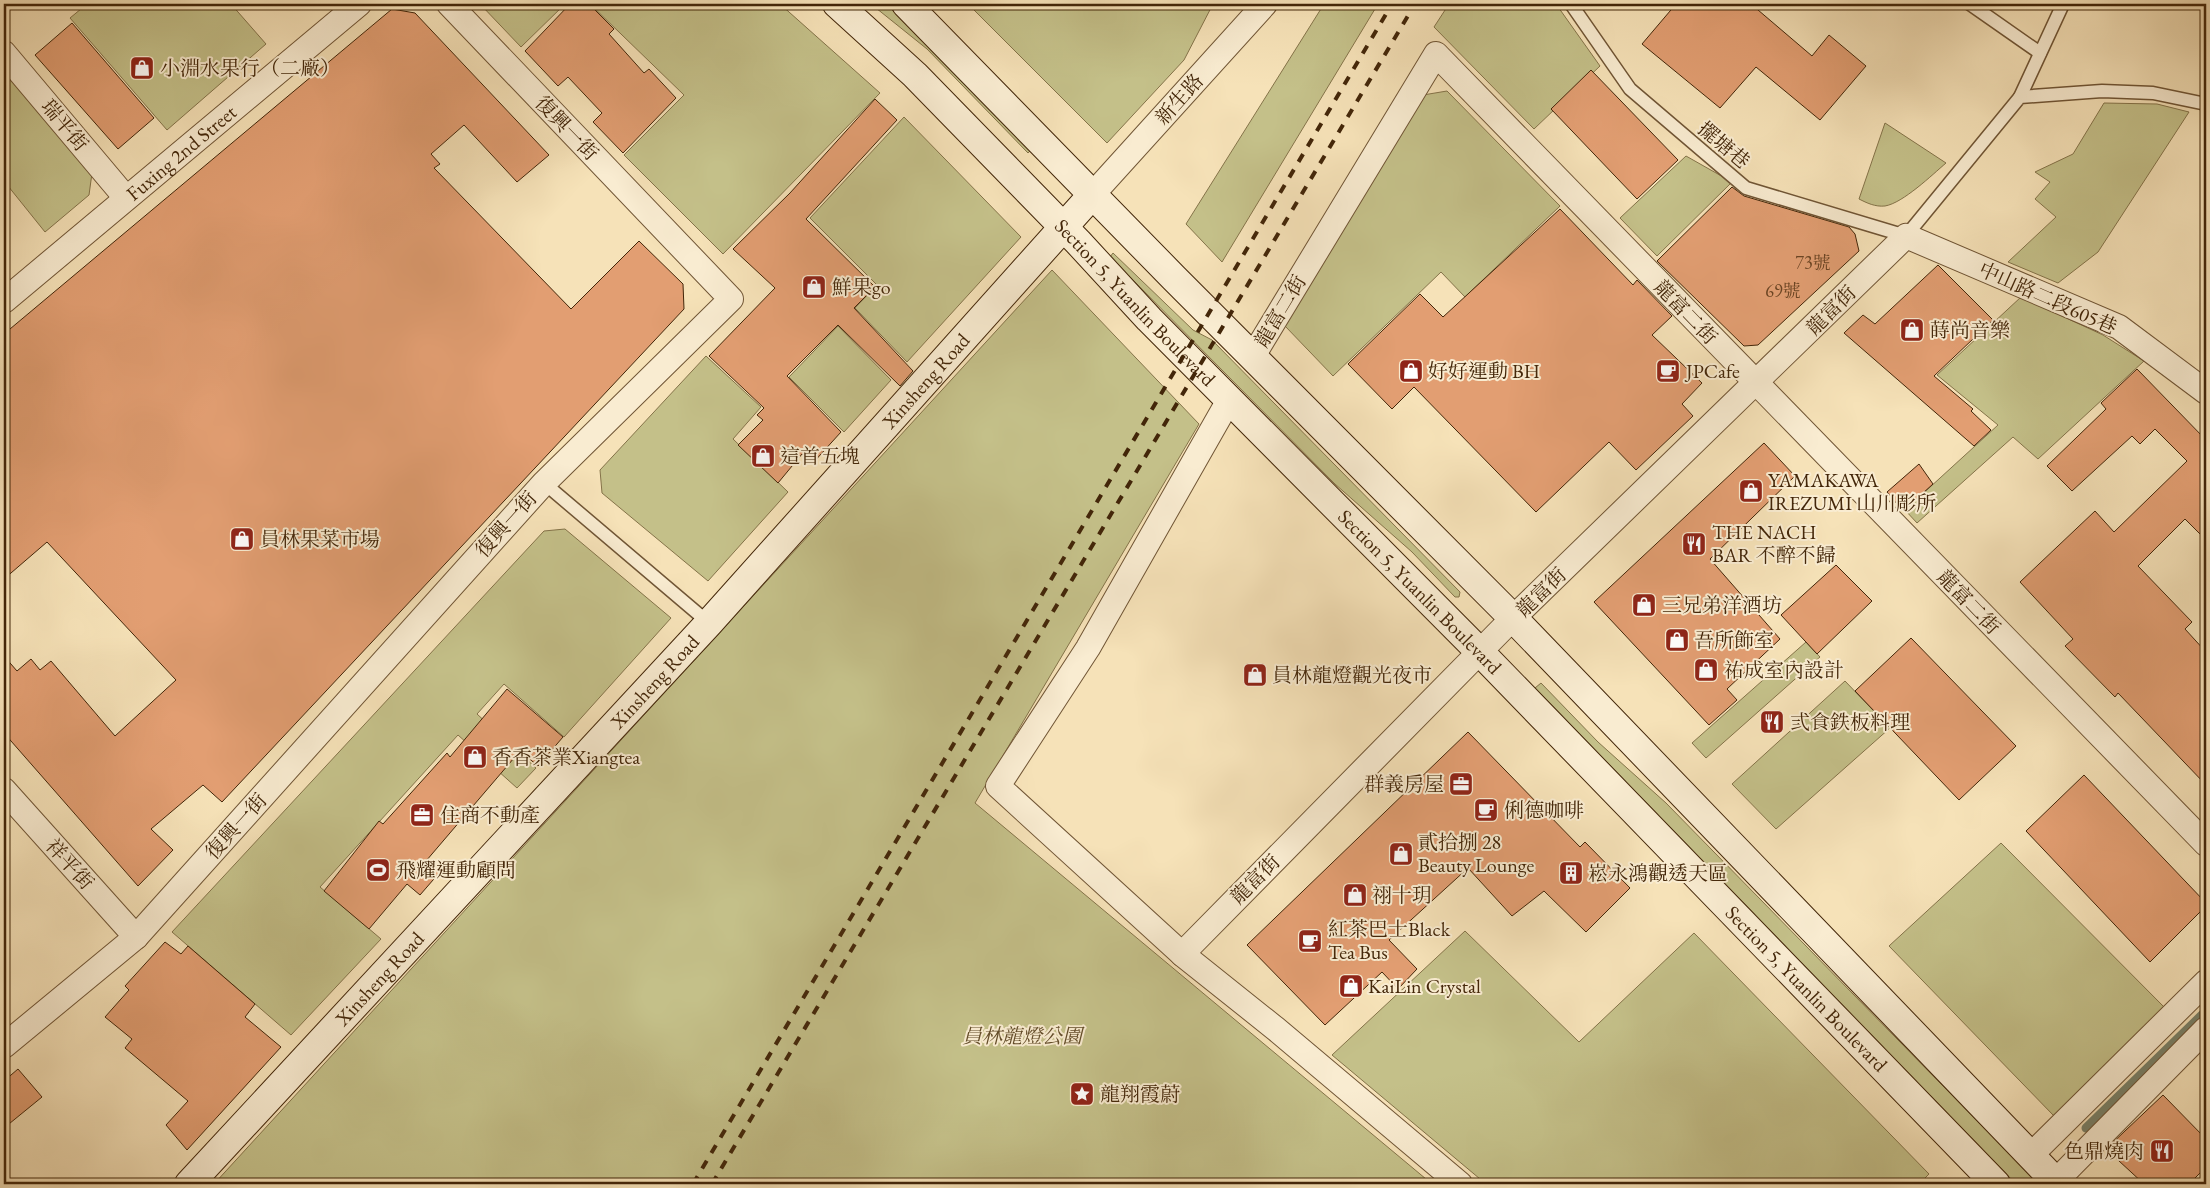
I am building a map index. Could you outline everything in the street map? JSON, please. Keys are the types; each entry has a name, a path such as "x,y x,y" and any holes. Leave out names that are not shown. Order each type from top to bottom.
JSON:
{"main road":[{"name":"Section 5, Yuanlin Boulevard","path":"837,4 914,74 1229,400 1480,652 1996,1184"},
{"path":"906,4 1513,618 2057,1183"},
{"name":"Xinsheng Road","path":"189,1184 708,623 1061,227 1093,194"}],"street":[{"name":"Fuxing 2nd Street","path":"4,301 359,4"},
{"name":"復興一街","path":"4,1046 136,937 544,483 731,299 450,4"},
{"name":"新生路","path":"1093,194 1265,4"},
{"name":"瑞平街","path":"4,53 126,198"},
{"name":"龍富二街","path":"1253,356 1436,54 2206,844"},
{"name":"龍富街","path":"1182,954 1513,618 1756,384 1906,236"},
{"name":"中山路二段605巷","path":"1906,236 2119,327 2206,392"},
{"path":"1229,400 1088,648 998,786 1182,954 1276,1029 1460,1184"},
{"name":"祥平街","path":"4,790 136,937"},
{"path":"2030,1156 2206,982"},
{"path":"2057,1183 2206,1029"}],"lane":[{"name":"擺塘巷","path":"1571,4 1630,89 1746,188 1906,236"},
{"path":"1970,4 2040,53"},
{"path":"1906,236 2020,97 2063,4"},
{"path":"2020,97 2102,91 2153,94 2206,104"},
{"path":"544,483 708,623"}],"green space":[{"path":"87,4 231,4 266,44 167,130 70,18"},
{"path":"480,4 565,4 521,47"},
{"path":"590,4 780,4 880,93 723,254 624,155 684,95"},
{"path":"871,4 885,4 895,12 1031,150 1028,153 927,49"},
{"path":"968,4 1213,4 1184,60 1107,143"},
{"path":"1324,4 1378,4 1222,262 1186,224"},
{"path":"1449,4 1556,4 1600,66 1534,129 1434,27"},
{"path":"4,72 92,173 89,195 45,232 4,181"},
{"path":"1447,91 1560,206 1465,297 1441,272 1333,376 1285,326 1423,95"},
{"path":"2104,103 2157,104 2189,112 2098,252 2058,283 2008,262 2056,217 2035,199 2050,182 2035,172 2073,154"},
{"path":"904,117 1021,237 907,362 855,308 877,285 810,218"},
{"path":"1885,123 1946,163 1900,200 1881,206 1859,199"},
{"path":"1686,156 1732,182 1657,256 1620,218"},
{"path":"1113,253 1193,330 1212,340 1460,592 1459,597 1455,597 1412,552 1335,484 1110,257"},
{"name":"員林龍燈公園","path":"1052,270 1199,424 975,803 1432,1184 214,1184"},
{"path":"2021,297 2103,335 2144,361 2038,459 2013,437 1917,523 1905,510 1998,425 1937,375"},
{"path":"838,326 891,380 844,432 789,377"},
{"path":"706,356 761,407 733,439 788,492 708,581 602,493 600,470"},
{"path":"565,529 671,618 564,737 504,684 477,714 536,768 517,788 458,735 320,887 381,939 291,1035 172,932 544,531"},
{"path":"1806,642 1820,657 1706,758 1692,743"},
{"path":"1845,681 1890,728 1776,829 1732,784"},
{"path":"1541,683 1598,742 1666,803 2039,1184 2016,1184 1535,688"},
{"path":"2001,843 2167,1010 2054,1116 1889,946"},
{"path":"1465,931 1579,1042 1694,933 1929,1174 1919,1184 1486,1184 1332,1055"}],"building":[{"path":"570,4 589,4 614,29 609,34 644,73 649,69 676,98 623,153 593,122 602,113 568,77 558,86 525,51"},
{"path":"1676,4 1751,4 1812,56 1829,35 1866,66 1820,120 1756,67 1720,108 1642,44"},
{"name":"員林果菜市場","path":"392,9 415,13 549,155 517,182 464,125 431,154 440,164 434,168 571,309 639,241 683,284 684,309 222,802 203,785 151,829 173,850 138,886 4,733 4,656 17,671 31,659 40,670 51,661 115,736 176,680 47,542 4,579 4,334"},
{"path":"72,23 154,118 118,149 35,55"},
{"path":"1591,70 1678,160 1637,199 1551,109"},
{"path":"875,99 897,120 806,219 875,287 854,308 913,371 900,386 838,325 787,376 841,432 812,464 802,454 778,483 738,445 763,420 757,415 764,408 709,356 775,288 733,249 790,193"},
{"path":"1732,187 1744,196 1849,227 1855,234 1859,251 1758,345 1744,346 1657,261"},
{"path":"1560,209 1633,285 1637,280 1672,316 1652,335 1702,383 1682,404 1693,416 1636,470 1609,442 1536,512 1414,387 1392,409 1348,364 1420,294 1443,317"},
{"path":"1938,265 1993,320 1934,376 1973,409 1971,411 1991,430 1974,446 1844,333 1863,315 1875,324"},
{"path":"2137,369 2206,440 2206,540 2185,519 2138,566 2192,622 2185,629 2206,652 2206,785 2118,693 2115,697 2065,646 2073,639 2020,582 2095,511 2114,532 2187,461 2155,429 2140,444 2132,436 2072,491 2047,466 2106,409 2101,403"},
{"path":"1764,443 1795,476 1710,559 1780,639 1727,689 1737,700 1709,725 1594,602"},
{"path":"1919,464 1933,484 1903,511 1887,492"},
{"path":"1836,565 1872,601 1817,654 1781,615"},
{"path":"1911,638 2016,746 1959,800 1855,691"},
{"path":"507,689 563,737 538,766 520,751 426,861 440,872 420,895 407,884 369,929 324,891 379,821 383,824 447,753 450,757"},
{"path":"1468,732 1580,847 1585,842 1630,888 1586,932 1544,891 1512,916 1468,868 1389,940 1417,969 1398,989 1382,972 1325,1025 1247,945"},
{"path":"2084,775 2206,903 2206,906 2150,962 2026,831"},
{"path":"165,942 181,954 188,946 255,1004 245,1017 281,1047 187,1150 166,1125 188,1101 125,1048 132,1039 105,1017 129,990 125,986"},
{"path":"18,1069 42,1097 4,1128 4,1081"},
{"path":"2163,1095 2206,1139 2206,1167 2189,1184 2144,1184 2106,1149"}],"waterway":[{"path":"2086,1128 2206,1011"}],"railway":[{"path":"693,1184 1392,4"},
{"path":"712,1184 1415,4"}],"place":[{"name":"小淵水果行（二廠）","path":"142,68"},
{"name":"鮮果go","path":"814,287"},
{"name":"蒔尚音樂","path":"1912,330"},
{"name":"好好運動 BH","path":"1411,371"},
{"name":"JPCafe","path":"1668,371"},
{"name":"這首五塊","path":"763,456"},
{"name":"YAMAKAWA IREZUMI 山川彫所","path":"1751,491"},
{"name":"員林果菜市場","path":"242,539"},
{"name":"THE NACH BAR 不醉不歸","path":"1694,544"},
{"name":"三兄弟洋酒坊","path":"1644,605"},
{"name":"吾所飾室","path":"1677,640"},
{"name":"祐成室內設計","path":"1706,670"},
{"name":"員林龍燈觀光夜市","path":"1255,675"},
{"name":"弎食鉄板料理","path":"1772,722"},
{"name":"香香茶業Xiangtea","path":"475,757"},
{"name":"群義房屋","path":"1461,784"},
{"name":"俐德咖啡","path":"1486,810"},
{"name":"住商不動產","path":"422,815"},
{"name":"貳拾捌 28 Beauty Lounge","path":"1401,854"},
{"name":"飛耀運動顧問","path":"378,870"},
{"name":"崧永鴻觀透天區","path":"1571,873"},
{"name":"祤十玥","path":"1355,895"},
{"name":"紅茶巴士Black Tea Bus","path":"1310,941"},
{"name":"KaiLin Crystal","path":"1351,986"},
{"name":"龍翔霞蔚","path":"1082,1094"},
{"name":"色鼎燒肉","path":"2162,1151"}]}
